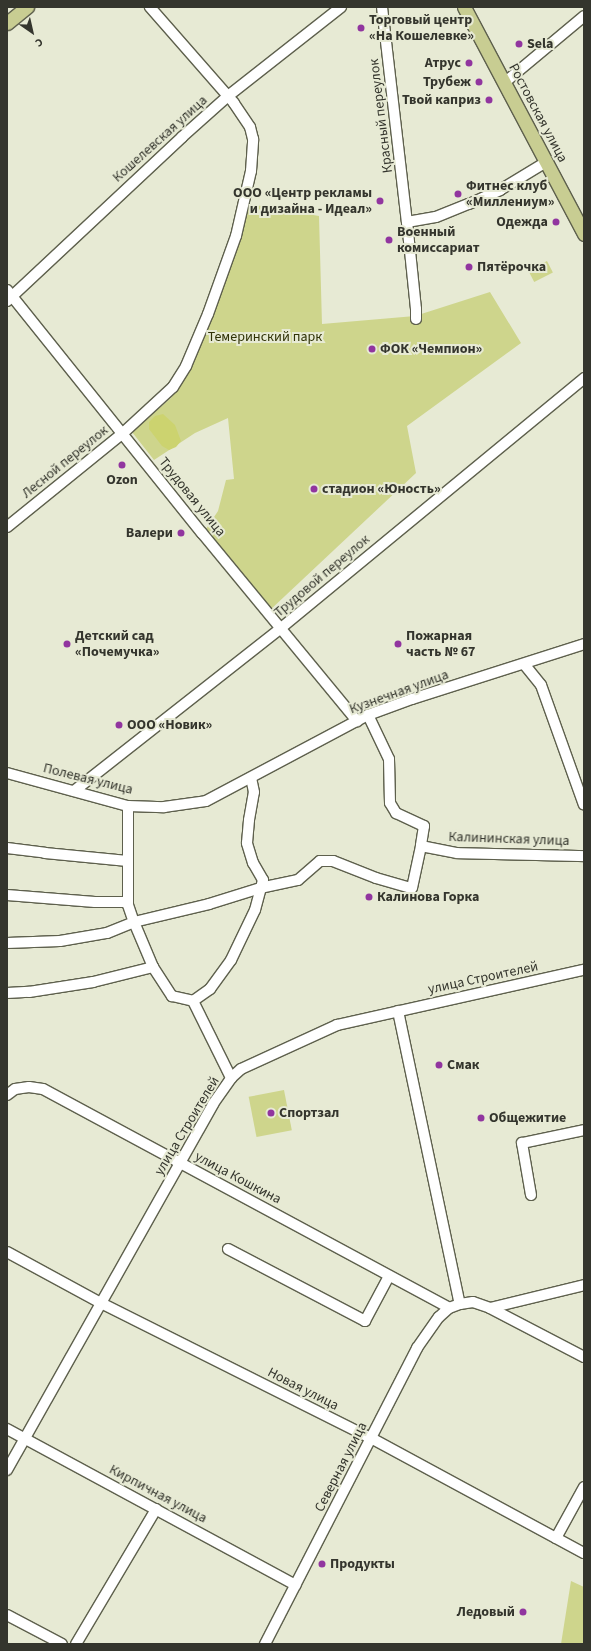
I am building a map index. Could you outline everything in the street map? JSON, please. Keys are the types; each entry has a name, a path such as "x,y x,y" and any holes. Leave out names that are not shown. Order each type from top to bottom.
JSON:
{"main road":[{"path":"7,23 27,7"},
{"name":"Ростовская улица","path":"464,7 584,234"}],"street":[{"name":"Лесной переулок","path":"7,527 122,434 173,387 186,366 209,312 236,236 251,171 253,139 250,127 228,96 150,7"},
{"name":"Кошелевская улица","path":"9,295 228,96 341,7"},
{"name":"Красный переулок","path":"382,7 407,222 416,320"},
{"path":"504,83 584,16"},
{"path":"407,222 436,217 469,204 500,190 546,162"},
{"name":"Трудовая улица","path":"9,295 358,721"},
{"name":"Трудовой переулок","path":"74,791 281,628 584,378"},
{"name":"Кузнечная улица","path":"164,807 206,801 368,716 412,699 584,644"},
{"path":"524,664 541,685 584,805"},
{"path":"7,943 60,941 107,933 134,922 209,904 260,888 298,880 320,861 333,861 376,878 412,888 424,826 396,813 390,803 389,759 368,716"},
{"name":"Полевая улица","path":"7,773 128,806 164,807"},
{"path":"128,806 128,902 134,922 153,967 172,996 193,1001 210,989 231,960 255,910 263,880 253,863 247,843 254,792 251,778"},
{"name":"Калининская улица","path":"421,846 457,853 584,856"},
{"path":"7,848 45,854 128,861"},
{"path":"7,895 95,902 128,902"},
{"path":"7,993 29,992 93,982 153,967"},
{"name":"улица Строителей","path":"7,1470 213,1104 231,1078 243,1067 337,1025 584,970"},
{"path":"193,1001 231,1078"},
{"path":"398,1011 460,1304"},
{"name":"улица Кошкина","path":"7,1095 15,1089 29,1087 43,1089 449,1308"},
{"path":"531,1195 522,1144 584,1130"},
{"path":"228,1249 366,1321 389,1276"},
{"name":"Новая улица","path":"7,1252 101,1303 371,1438 584,1553"},
{"path":"490,1308 584,1285"},
{"path":"449,1308 460,1304 473,1302 490,1308 584,1357"},
{"name":"Северная улица","path":"265,1644 417,1348 439,1317 449,1308"},
{"name":"Кирпичная улица","path":"7,1428 296,1585"},
{"path":"556,1538 584,1487"},
{"path":"76,1644 156,1509"},
{"path":"7,1615 62,1644"}],"green space":[{"name":"Темеринский парк","path":"250,204 319,216 322,324 415,316 490,292 521,343 407,426 416,473 269,611 204,532 218,511 226,480 234,479 228,418 195,433 154,460 132,432 171,398 182,382 227,275"},
{"path":"547,261 553,273 534,282 528,271"},
{"name":"Спортзал","path":"284,1090 292,1130 256,1137 249,1097"},
{"path":"571,1581 584,1587 584,1644 561,1644"}],"shaded area":[{"path":"163,414 175,425 181,441 176,447 169,450 162,446 149,429 149,422 155,416"}],"place":[{"name":"Торговый центр «На Кошелевке»","path":"361,28"},
{"name":"Sela","path":"519,44"},
{"name":"Атрус","path":"469,63"},
{"name":"Трубеж","path":"479,82"},
{"name":"Твой каприз","path":"489,100"},
{"name":"Фитнес клуб «Миллениум»","path":"458,194"},
{"name":"ООО «Центр рекламы и дизайна - Идеал»","path":"380,201"},
{"name":"Одежда","path":"556,222"},
{"name":"Военный комиссариат","path":"389,240"},
{"name":"Пятёрочка","path":"469,267"},
{"name":"ФОК «Чемпион»","path":"372,349"},
{"name":"Ozon","path":"122,465"},
{"name":"стадион «Юность»","path":"314,489"},
{"name":"Валери","path":"181,533"},
{"name":"Детский сад «Почемучка»","path":"67,644"},
{"name":"Пожарная часть № 67","path":"398,644"},
{"name":"ООО «Новик»","path":"119,725"},
{"name":"Калинова Горка","path":"369,897"},
{"name":"Смак","path":"439,1065"},
{"name":"Спортзал","path":"271,1113"},
{"name":"Общежитие","path":"481,1118"},
{"name":"Продукты","path":"322,1564"},
{"name":"Ледовый","path":"523,1612"}]}
